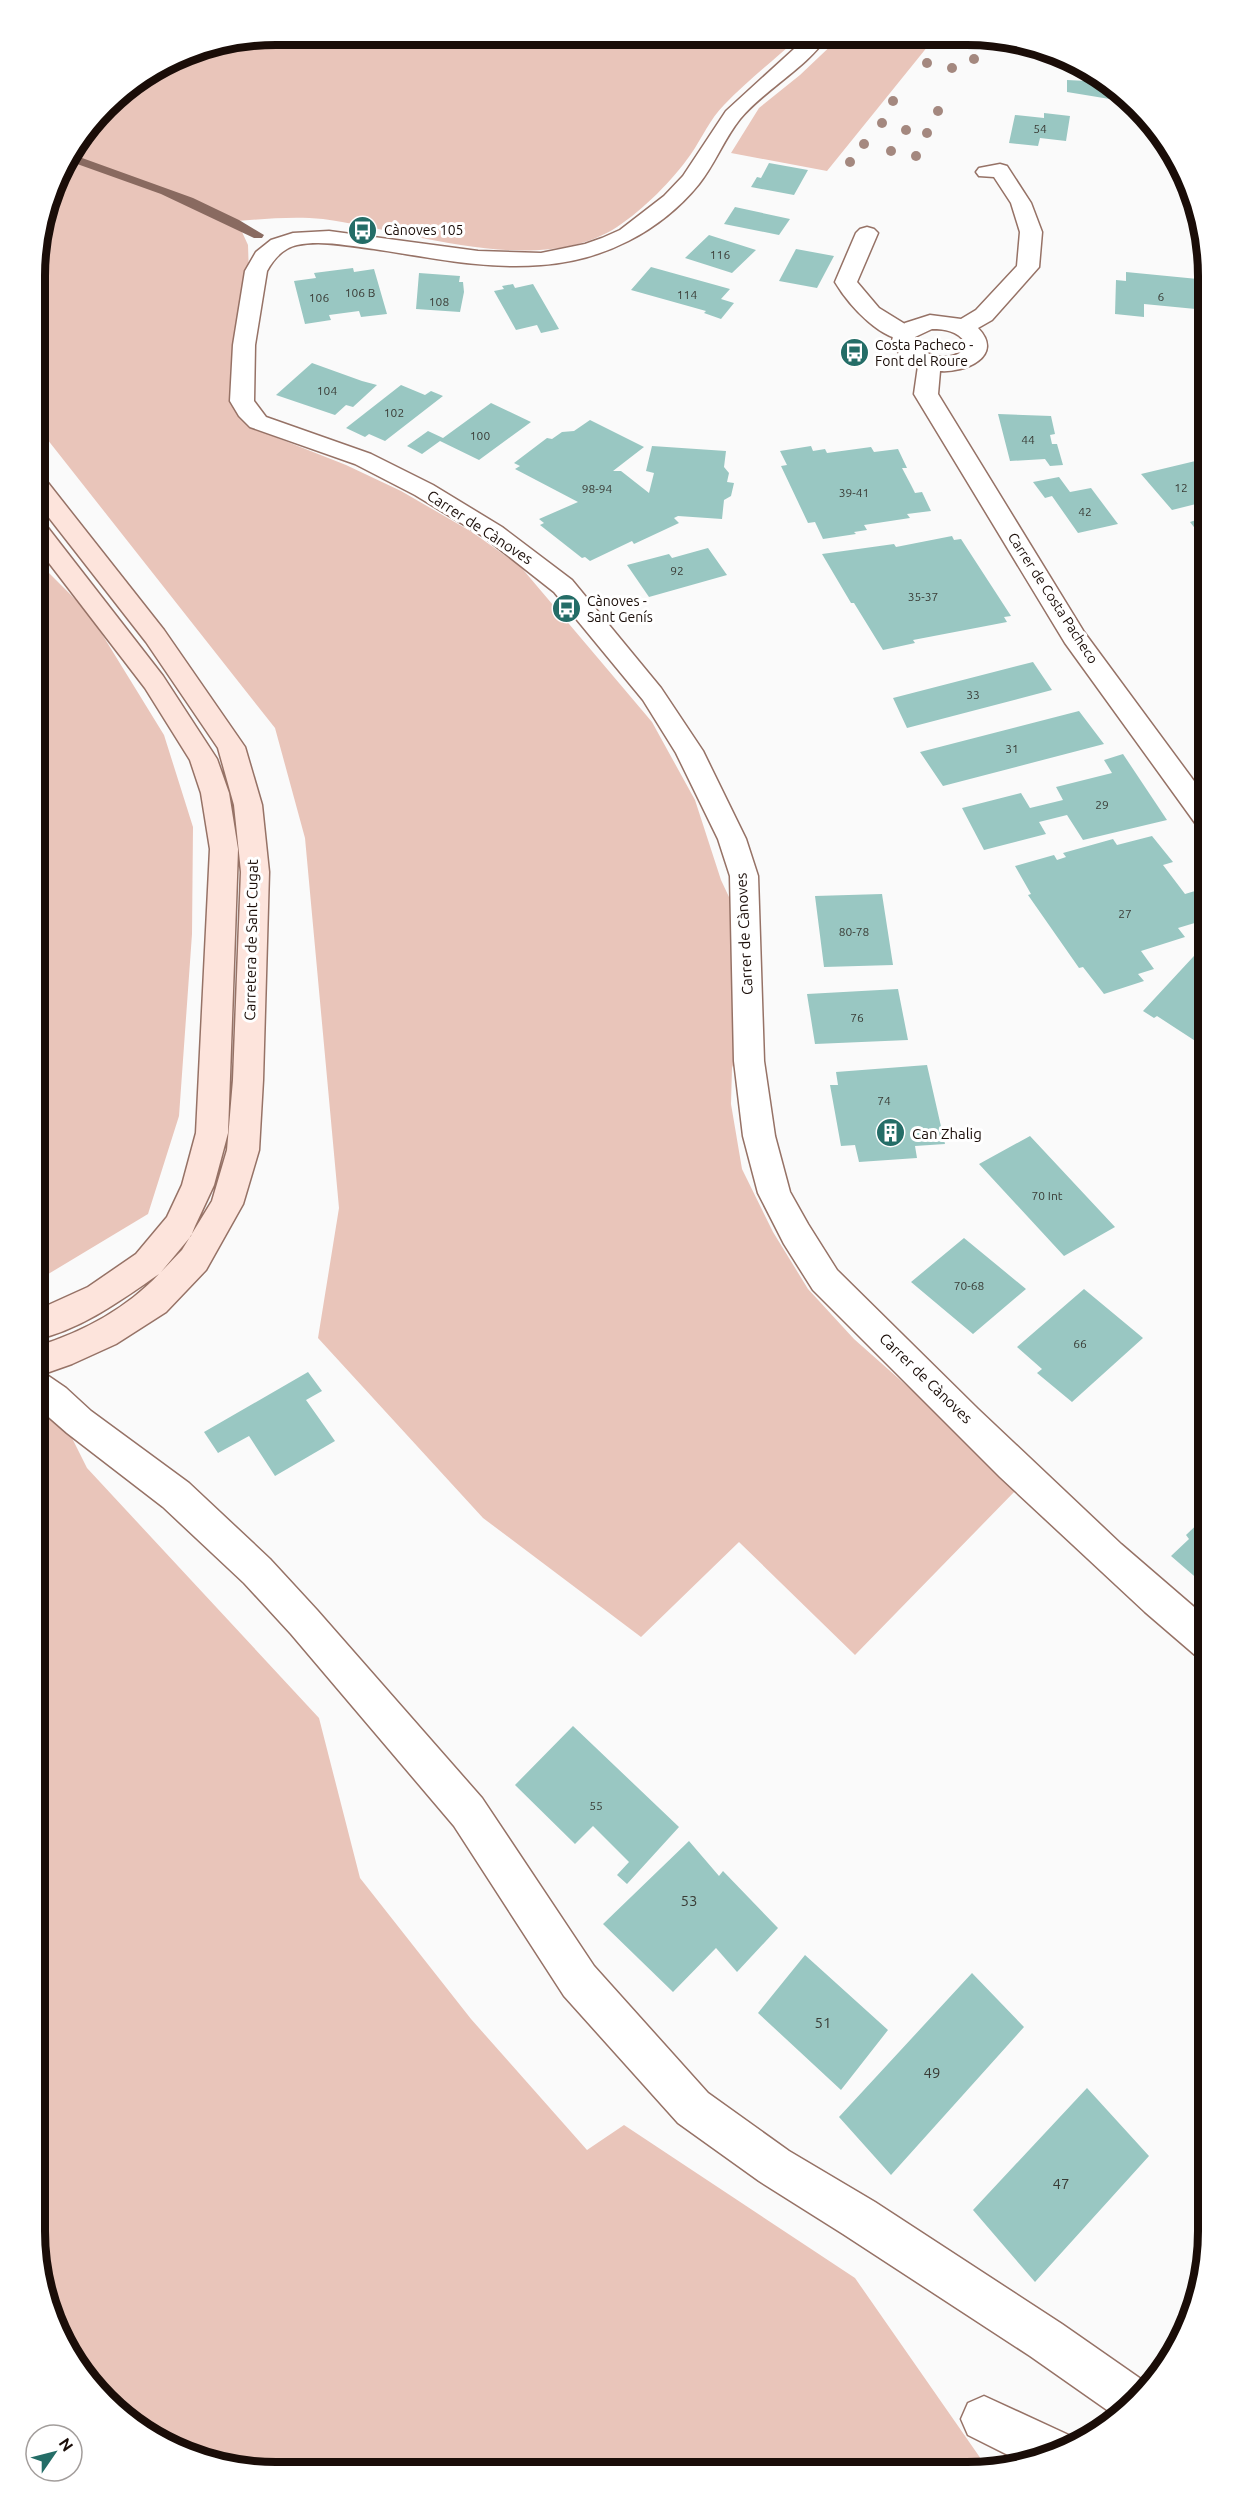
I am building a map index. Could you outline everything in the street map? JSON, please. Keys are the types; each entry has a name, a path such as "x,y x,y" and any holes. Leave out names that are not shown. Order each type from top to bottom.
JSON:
{"main road":[{"name":"Carretera de Sant Cugat","path":"45,495 155,636 231,747 248,805 255,872 248,1080 243,1150 227,1204 194,1260 154,1302 104,1334 45,1359"},
{"name":"Carretera de Sant Cugat","path":"45,540 154,682 203,759 215,793 224,849 212,1133 198,1185 178,1226 148,1264 100,1297 45,1324"}],"street":[{"name":"Carrer de Cànoves","path":"808,45 733,115 691,180 678,193 627,234 610,243 578,253 542,259 478,257 329,237 293,239 279,245 264,257 256,271 244,345 242,401 247,411 258,422 363,459 424,490 493,532 562,586 652,694 689,751 732,840 744,876 749,1061 759,1136 774,1192 796,1234 825,1280 1069,1519 1198,1634"},
{"path":"963,328 984,315 1028,267 1031,232 1021,203 1000,170 986,172"},
{"path":"867,233 846,282 854,296 876,319 905,334"},
{"path":"930,322 953,324 963,328 977,340 978,348 974,355 956,364 930,363 911,355 904,348 902,341 910,329 930,322"},
{"name":"Carrer de Costa Pacheco","path":"930,363 926,394 1074,637 1198,806"},
{"path":"45,1394 176,1495 256,1571 304,1622 468,1812 579,1981 693,2108 774,2166 860,2218 1127,2397"},
{"path":"984,2418 1045,2449"}],"shaded area":[{"path":"261,45 790,45 719,110 691,154 657,194 617,227 585,242 549,249 511,250 472,247 323,219 237,221 248,245 249,275 231,392 235,410 242,420 265,433 346,465 401,491 472,532 520,566 652,722 695,800 721,880 744,929 743,1037 732,1068 731,1104 742,1169 773,1232 808,1289 854,1339 1020,1486 855,1655 739,1542 641,1637 483,1518 318,1338 339,1208 305,838 275,728 45,436 45,261 49,231 63,187 76,160 93,135 124,102 160,76 201,57 231,49"},
{"path":"832,45 928,46 827,171 731,153 759,108 800,75"},
{"path":"45,569 89,613 164,735 193,827 192,934 179,1116 148,1214 45,1276"},
{"path":"45,1384 87,1468 319,1718 360,1878 471,2019 587,2150 624,2125 855,2278 983,2462 261,2462 231,2458 201,2450 174,2438 135,2414 102,2383 76,2347 57,2306 49,2276 45,2246"}],"building":[{"path":"1067,80 1091,81 1117,100 1067,92"},
{"path":"1044,113 1070,116 1066,141 1040,138 1038,146 1009,143 1015,115 1044,118"},
{"path":"769,163 808,170 794,195 751,187 757,177 761,178"},
{"path":"735,207 790,219 779,235 724,224"},
{"path":"709,235 756,250 732,273 685,258"},
{"path":"796,249 834,256 817,288 779,281"},
{"path":"651,267 730,289 721,299 734,303 721,319 704,313 706,311 631,290"},
{"path":"353,268 354,272 374,269 387,314 361,317 359,311 329,315 331,320 305,324 294,281 316,278 314,273"},
{"path":"1126,272 1198,279 1198,309 1144,304 1144,317 1115,314 1116,280 1126,281"},
{"path":"419,273 460,276 459,282 463,282 464,292 460,312 416,309"},
{"path":"513,284 515,288 533,284 559,329 541,333 537,325 516,330 494,291 504,289 502,286"},
{"path":"312,363 377,385 353,407 346,405 335,415 276,395"},
{"path":"401,385 425,395 431,391 443,396 385,441 369,434 365,437 346,428"},
{"path":"491,403 531,422 479,460 440,441 422,454 407,446 428,431 443,438"},
{"path":"998,414 1051,416 1055,434 1050,435 1052,444 1057,444 1063,465 1050,466 1045,459 1010,461"},
{"path":"590,420 644,447 613,471 621,471 649,493 654,473 646,471 652,446 726,451 724,467 729,473 727,482 734,483 731,496 724,500 722,519 678,516 674,518 679,523 634,544 632,541 590,561 585,557 582,558 540,525 544,523 539,519 578,502 515,469 520,466 514,463 547,438 552,439 562,432 574,431"},
{"path":"811,446 813,451 825,449 827,453 871,447 874,452 898,449 907,468 902,468 915,493 922,492 931,511 907,514 910,518 864,525 867,530 854,532 856,534 823,539 815,522 808,523 781,466 787,465 780,451"},
{"path":"1198,460 1198,504 1172,510 1141,474"},
{"path":"1059,477 1070,492 1091,488 1118,524 1078,533 1052,496 1045,498 1033,482"},
{"path":"1198,519 1198,532 1190,522"},
{"path":"952,536 954,540 961,539 1011,616 1004,617 1007,622 913,640 915,643 883,650 854,603 851,603 822,554 894,544 896,547"},
{"path":"708,548 727,575 649,597 627,565 669,554 672,558"},
{"path":"1033,662 1052,690 907,728 893,698"},
{"path":"1079,711 1104,744 943,786 920,752"},
{"path":"1123,754 1167,820 1083,840 1067,815 1039,822 1046,834 984,850 962,808 1021,793 1030,808 1063,800 1056,787 1112,773 1104,760"},
{"path":"1152,836 1173,862 1163,865 1185,894 1195,891 1198,895 1198,922 1178,928 1185,937 1141,951 1154,969 1138,974 1144,981 1104,994 1083,967 1079,968 1028,895 1031,894 1015,866 1054,855 1057,860 1066,857 1063,853 1113,839 1117,845"},
{"path":"882,894 893,965 824,967 815,896"},
{"path":"1198,952 1198,1043 1157,1016 1154,1018 1143,1011"},
{"path":"898,989 908,1040 815,1044 807,994"},
{"path":"927,1065 945,1144 915,1146 917,1158 859,1162 855,1145 841,1146 830,1085 838,1085 836,1072"},
{"path":"1030,1136 1115,1227 1064,1256 979,1164"},
{"path":"964,1238 1026,1289 973,1334 911,1282"},
{"path":"1084,1289 1143,1338 1072,1402 1037,1373 1042,1369 1017,1347"},
{"path":"308,1372 322,1391 306,1400 335,1441 275,1476 249,1436 218,1453 204,1432"},
{"path":"1198,1524 1198,1579 1171,1556 1189,1539 1186,1535"},
{"path":"573,1726 679,1827 627,1884 617,1875 629,1862 593,1826 575,1844 515,1785"},
{"path":"689,1841 719,1876 723,1871 778,1928 737,1972 716,1948 673,1992 603,1924"},
{"path":"805,1955 888,2030 841,2090 758,2013"},
{"path":"972,1973 1024,2027 891,2175 839,2117"},
{"path":"1087,2088 1149,2156 1035,2282 973,2210"}],"waterway":[{"path":"76,160 165,191 212,211 258,235"}],"place":[{"name":"Cànoves 105","path":"363,230"},
{"name":"Costa Pacheco - Font del Roure","path":"854,353"},
{"name":"Cànoves - Sant Genís","path":"566,609"},
{"name":"Can Zhalig","path":"891,1133"}]}
